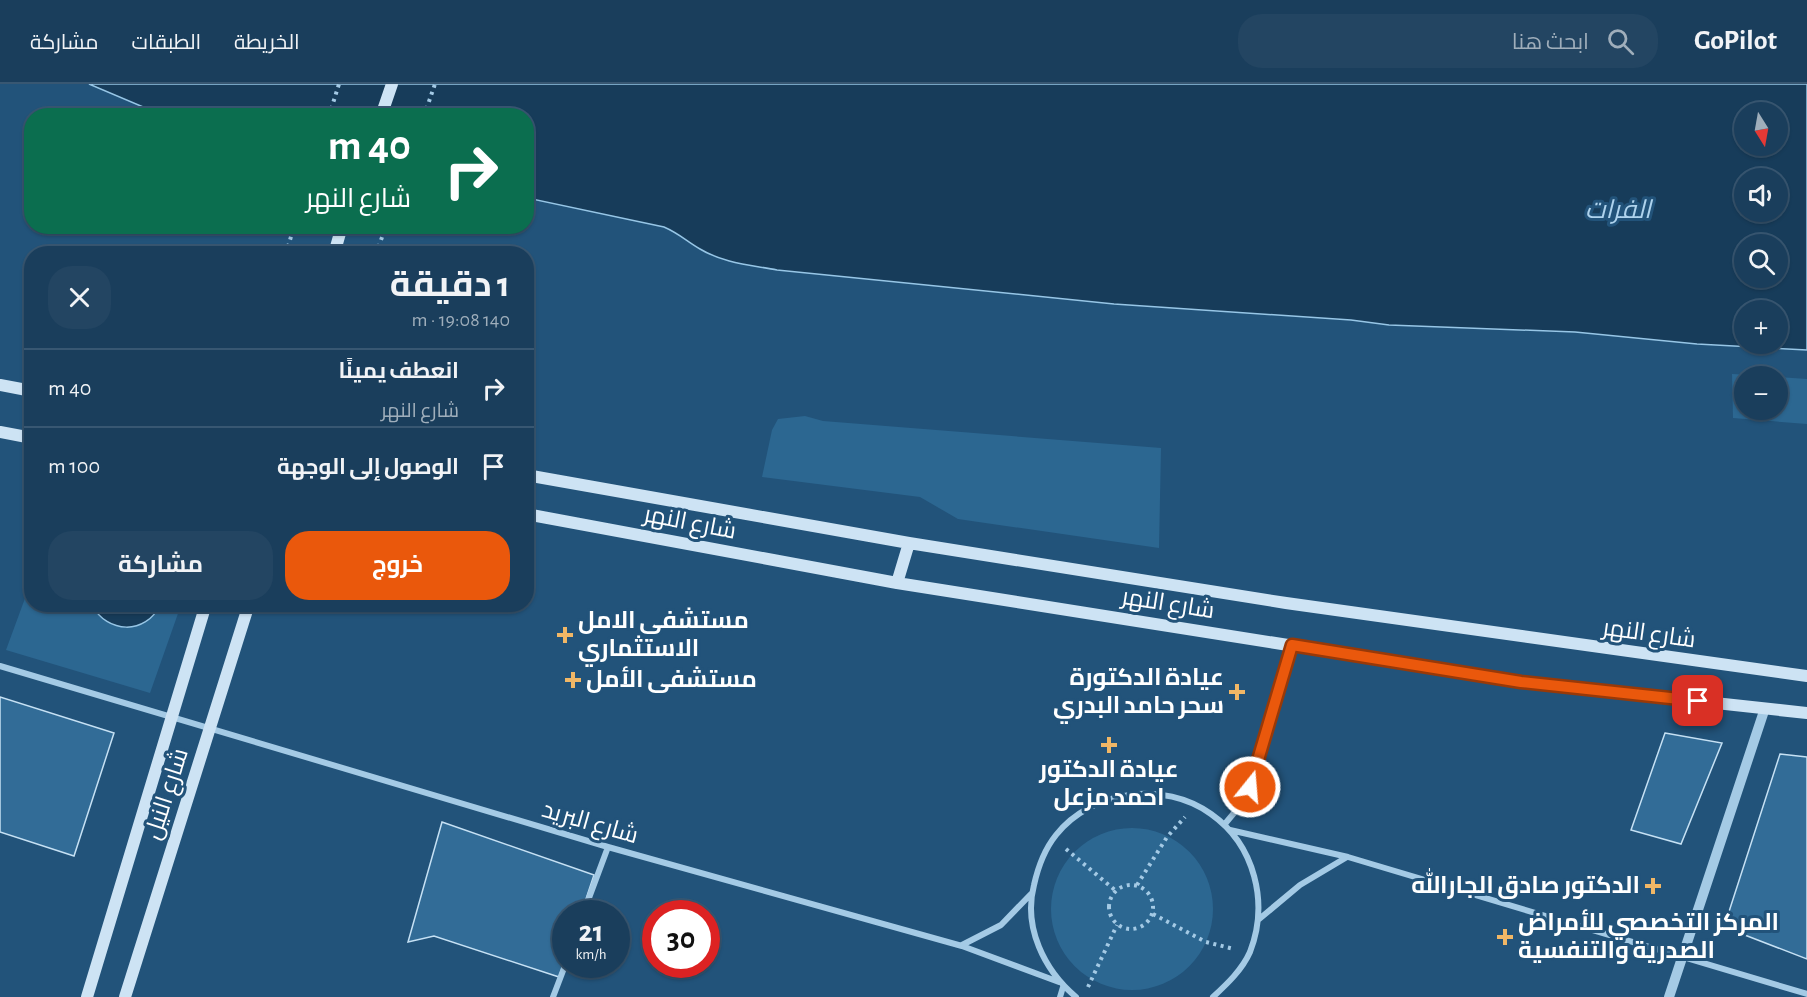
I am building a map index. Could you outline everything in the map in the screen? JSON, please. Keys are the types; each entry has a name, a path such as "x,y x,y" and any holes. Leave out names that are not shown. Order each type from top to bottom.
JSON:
{"main road":[{"path":"384,108 392,84"},
{"path":"0,385 24,390"},
{"path":"0,432 24,436"},
{"name":"شارع النهر","path":"534,476 909,543 1286,603 1807,676"},
{"name":"شارع النهر","path":"534,515 897,583 1521,682 1807,713"},
{"path":"897,583 909,543"},
{"name":"شارع النيل","path":"87,997 204,612"},
{"name":"شارع النيل","path":"125,997 247,612"}],"street":[{"path":"1224,825 1244,801 1250,787 1292,645"},
{"name":"شارع البريد","path":"0,666 608,847 962,946 1061,984"},
{"path":"1669,997 1765,708"},
{"path":"1076,997 1061,984 1042,956 1032,926 1031,894 1039,863 1056,836 1074,818 1089,808 1120,796 1155,794 1172,796 1196,805 1224,825 1244,850 1254,872 1259,896 1258,920 1249,953 1231,981 1213,997"},
{"path":"1230,830 1348,857 1807,994"},
{"path":"588,900 608,847"},
{"path":"1258,920 1300,885 1348,857"},
{"path":"962,946 1001,926 1031,894"},
{"path":"553,997 560,978"},
{"path":"1060,997 1061,984"}],"path":[{"path":"332,108 339,84"},
{"path":"427,108 435,84"},
{"path":"1137,885 1167,837 1196,805"},
{"path":"1056,836 1071,856 1116,891"},
{"path":"1130,885 1137,885 1144,889 1153,900 1153,914 1144,926 1138,929 1124,929 1112,919 1109,904 1116,891 1130,885"},
{"path":"1153,914 1206,942 1249,953"},
{"path":"1084,997 1117,925"}],"shaded area":[{"path":"1732,374 1734,374 1733,418"},
{"path":"1788,378 1807,379 1807,424 1758,420 1788,420"},
{"path":"805,416 823,421 1161,448 1159,548 958,519 920,497 762,477 772,430 778,419"},
{"path":"24,601 24,612 179,612 150,693 6,650"},
{"path":"1132,828 1163,835 1177,842 1189,852 1199,864 1206,878 1213,909 1206,940 1199,954 1189,966 1177,976 1163,983 1132,990 1101,983 1087,976 1075,966 1065,954 1058,940 1051,909 1058,878 1065,864 1075,852 1087,842 1101,835"}],"water":[{"name":"الفرات","path":"89,84 1807,84 1807,350 1788,349 1788,300 1734,300 1734,346 1697,344 1575,332 1389,325 1351,320 1114,304 777,270 737,263 709,254 664,227 534,199 534,108 146,108"},
{"path":"97,612 156,612 146,622 126,627 116,626"}],"building":[{"path":"0,697 114,733 74,856 0,832"},
{"path":"1665,733 1722,743 1681,844 1631,830"},
{"path":"1780,754 1807,757 1807,959 1724,927"},
{"path":"442,822 594,875 586,900 552,900 552,975 434,936 408,942"}],"place":[{"name":"مستشفى الامل الاستثماري","path":"565,635"},
{"name":"مستشفى الأمل","path":"573,680"},
{"name":"عيادة الدكتورة سحر حامد البدري","path":"1237,692"},
{"name":"عيادة الدكتور احمد مزعل","path":"1109,745"},
{"name":"الدكتور صادق الجارالله","path":"1653,886"},
{"name":"المركز التخصصي للأمراض الصدرية والتنفسية","path":"1505,937"}],"route":[{"path":"1250,787 1292,645 1521,682 1698,701"}]}
